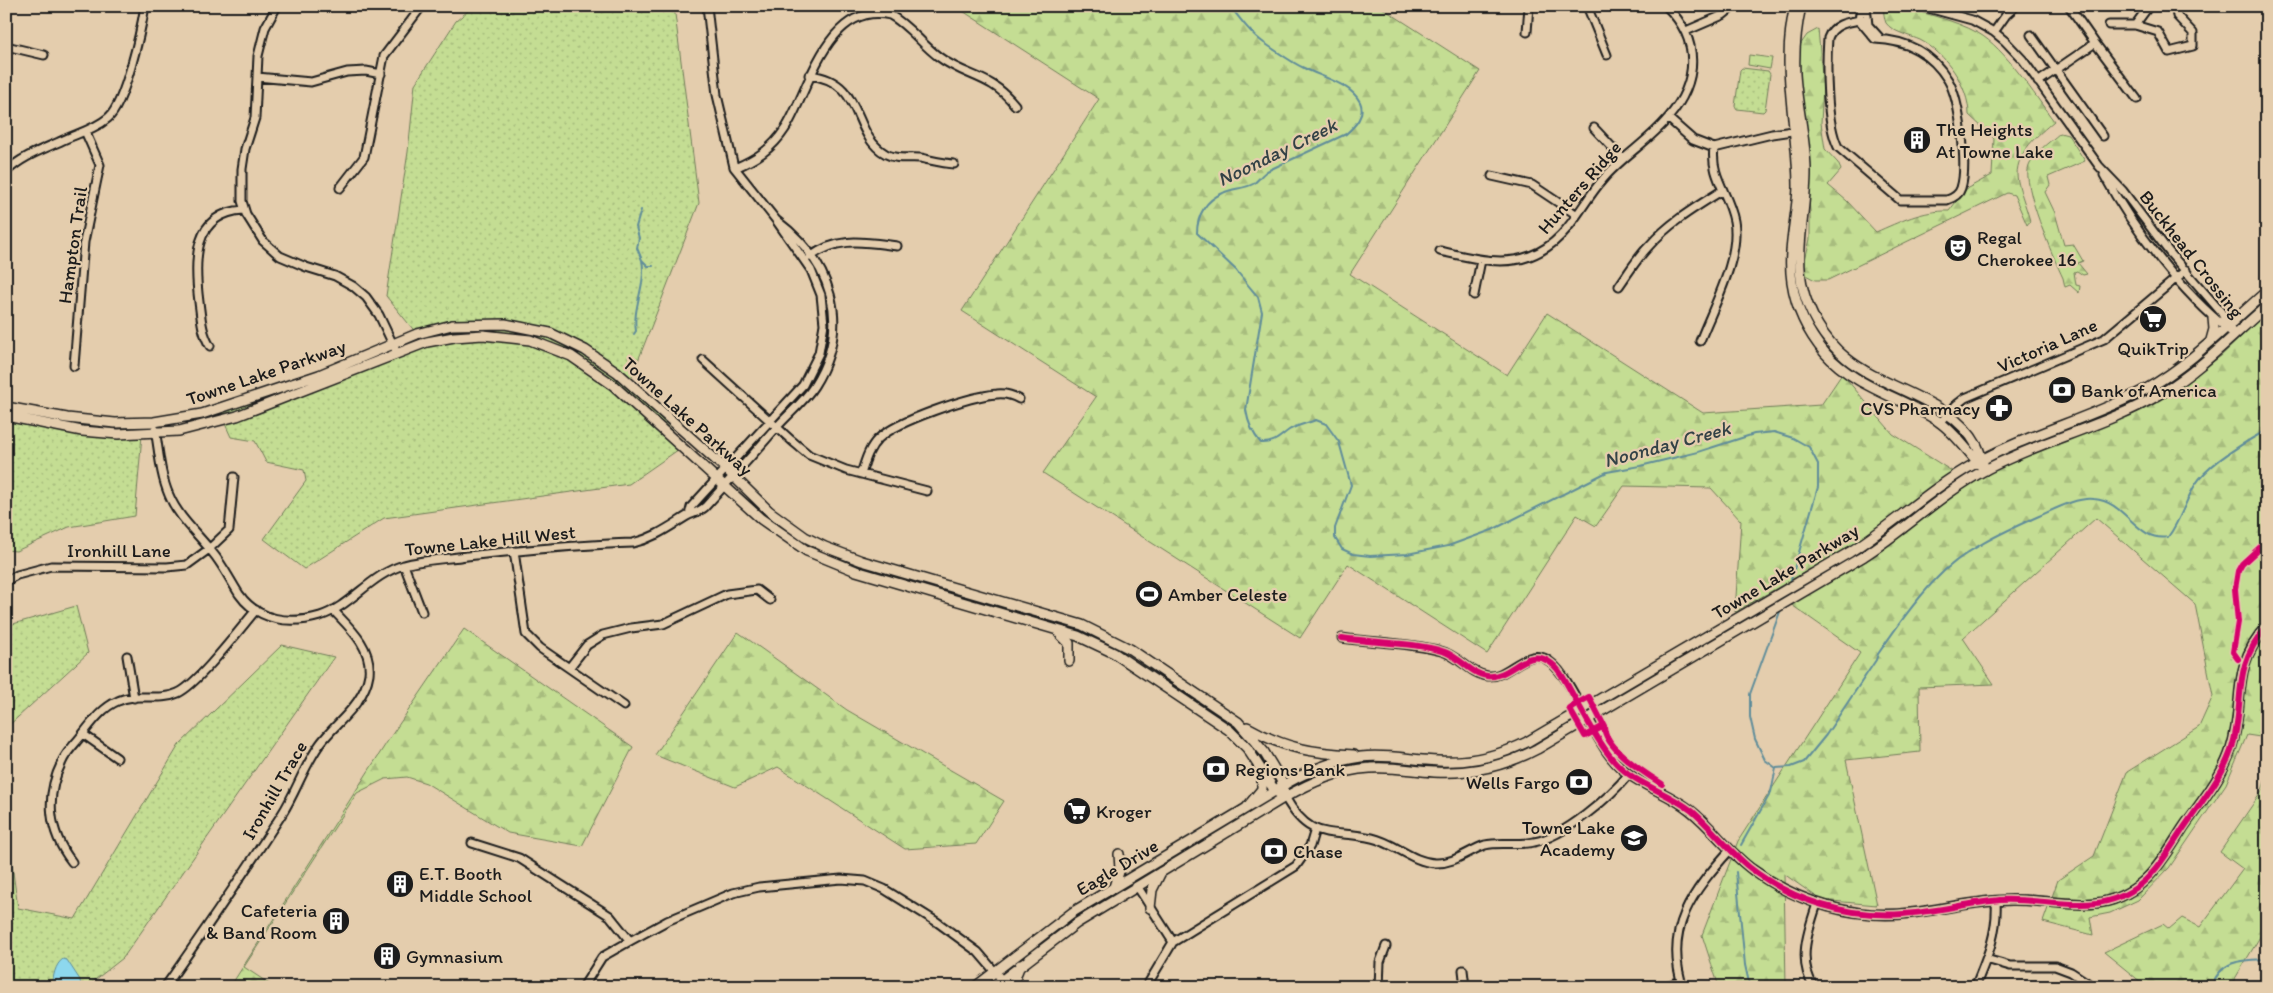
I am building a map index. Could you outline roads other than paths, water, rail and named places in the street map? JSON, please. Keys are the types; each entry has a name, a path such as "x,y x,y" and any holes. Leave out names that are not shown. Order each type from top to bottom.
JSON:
{"main road":[{"path":"1795,6 1789,42 1788,69 1798,130 1806,161 1806,191 1800,251 1800,275 1805,297 1816,323 1833,346 1850,362 1870,374 1947,414 1976,446 1980,461 1985,470"},
{"path":"1801,6 1795,62 1798,195 1791,248 1791,273 1798,307 1807,326 1825,353 1846,372 1940,423 1980,461"},
{"name":"Towne Lake Parkway","path":"1283,785 1327,765 1352,759 1376,756 1439,762 1483,758 1527,742 1824,568 1881,531 1935,488 1980,461 2148,388 2176,370 2267,291"},
{"name":"Towne Lake Parkway","path":"1284,798 1327,776 1353,770 1392,767 1448,772 1498,766 1537,750 1876,549 1936,502 1985,470 2152,398 2175,384 2267,306"},
{"path":"2211,340 2214,318"},
{"name":"Towne Lake Parkway","path":"6,416 82,431 118,434 179,431 237,416 396,348 417,334 452,325 506,324 550,333 585,350 617,372 778,518 825,547 862,561 1092,629 1130,649 1238,722 1264,752 1283,785 1284,798"},
{"name":"Towne Lake Parkway","path":"6,407 67,418 115,423 154,422 202,414 396,348 454,337 483,335 530,340 571,356 613,385 773,530 817,556 863,574 1050,628 1086,640 1114,653 1212,717 1237,738 1275,790 1284,798"},
{"path":"1588,719 1610,755 1629,774 1689,809 1730,850 1770,882 1817,904 1855,912 1895,914 1996,901 2028,900 2078,905 2098,904 2126,894 2149,876 2226,764 2233,742 2242,669 2252,646 2267,627"},
{"path":"1050,628 1061,634 1069,643 1069,661"},
{"path":"1238,722 1279,743 1301,750 1376,756"},
{"path":"1248,806 1262,789 1261,769"},
{"name":"Eagle Drive","path":"974,987 1062,920 1283,785"},
{"name":"Eagle Drive","path":"993,987 1072,926 1284,798"},
{"path":"1113,888 1120,869 1119,854"},
{"path":"1150,908 1152,889 1161,872"},
{"path":"1015,987 1016,975 1021,964"}],"street":[{"path":"6,172 13,165 29,156 85,131 109,117 117,107 123,92 145,6"},
{"path":"277,6 265,28 258,56 255,118 245,149 242,169 242,202 244,210 251,225 263,241 280,256 306,268 335,276 353,286 366,297 379,315 396,348"},
{"path":"707,6 717,95 735,168 776,220"},
{"path":"1527,32 1529,6"},
{"path":"1587,6 1607,55"},
{"name":"Hunters Ridge","path":"1440,250 1481,260 1517,260 1545,250 1563,235 1603,178 1668,118 1681,99 1692,74 1691,51 1686,31 1666,6"},
{"path":"1686,31 1723,15 1734,6"},
{"path":"1861,6 1862,19 1875,39 1894,40 1909,44 1923,53 1948,79 1957,98 1960,117 1963,177 1961,188 1954,198 1947,200 1900,200 1838,147 1832,135 1829,116 1828,38 1830,33 1840,24 1862,19"},
{"path":"1862,19 1866,6"},
{"name":"Buckhead Crossing","path":"1921,6 1972,20 1994,32 2017,54 2100,166 2123,191 2221,312 2227,326 2234,335"},
{"path":"1994,32 2006,15 2016,6"},
{"path":"2069,6 2137,99"},
{"path":"2135,25 2149,6"},
{"path":"2109,25 2135,25 2158,32 2169,52 2193,46 2192,33 2177,16 2175,6"},
{"path":"340,188 364,157 384,56 420,7"},
{"path":"735,168 764,152 781,134 794,113 826,38 836,25 849,15 873,10 896,19 915,34 938,57 952,66 990,82 1016,105"},
{"path":"2031,35 2103,136"},
{"path":"2038,82 2095,43"},
{"path":"6,46 44,55"},
{"path":"257,77 311,82 347,72 366,71 381,74"},
{"path":"809,75 818,76 830,82 850,97 868,136 886,154 901,158 918,158 954,164"},
{"path":"1668,118 1692,140 1714,148 1772,134 1798,130"},
{"path":"1594,128 1623,159"},
{"name":"Hampton Trail","path":"74,366 84,242 100,165 85,131"},
{"path":"1700,341 1735,248 1734,220 1714,170 1714,148"},
{"name":"Buckhead Crossing","path":"2100,166 2116,197 2177,278 2214,318 2227,326"},
{"path":"1492,176 1532,185 1577,215"},
{"path":"1619,286 1648,247 1666,228 1723,190"},
{"path":"210,346 205,338 197,284 196,253 199,241 214,220 221,215 230,211 244,210"},
{"name":"Towne Lake Hill West","path":"154,422 163,478 170,497 179,512 210,549 241,596 256,610 269,618 290,622 320,616 333,610 378,577 404,565 514,551 633,543 656,536 689,516 698,513 724,486 813,387 828,356 834,312 823,271 813,255 794,233 776,220"},
{"name":"Towne Lake Hill West","path":"689,516 691,507 803,385 817,359 823,338 824,317 821,295 806,261 776,220"},
{"path":"806,261 829,245 842,242 897,246"},
{"path":"1474,295 1481,260"},
{"name":"Victoria Lane","path":"1940,423 1965,398 2104,339 2186,270"},
{"path":"702,360 776,428 801,449 814,457 832,466 927,491"},
{"path":"861,474 868,453 877,440 907,423 954,403 974,398 997,394 1008,394 1019,398"},
{"name":"Ironhill Lane","path":"6,581 17,575 51,566 167,567 187,565 210,549 229,530 234,477"},
{"path":"514,551 526,634 540,648 624,706"},
{"path":"404,565 422,612"},
{"path":"569,668 587,645 603,635 631,628 663,624 727,594 757,590 770,600"},
{"path":"72,862 53,827 52,787 62,760 110,705 120,700 160,697 177,693 186,688 256,610"},
{"name":"Ironhill Trace","path":"165,987 284,812 320,744 357,703 366,686 369,673 368,659 362,643 333,610"},
{"path":"1342,638 1441,651 1475,672 1487,676 1499,675 1533,656 1543,658 1557,667 1588,719"},
{"path":"127,656 134,698"},
{"path":"83,734 117,758"},
{"path":"1284,798 1301,821 1315,829 1378,839 1418,859 1434,863 1446,862 1489,844 1526,844 1548,838 1601,804 1629,774"},
{"path":"1146,987 1173,942 1296,866 1310,846 1315,829"},
{"path":"472,843 519,858 610,916 630,941"},
{"path":"1663,987 1682,984 1677,950 1682,913 1700,884 1730,850"},
{"path":"583,987 602,957 667,921 733,893 759,887 842,879 865,881 884,889 937,922 978,952 1008,987"},
{"path":"1137,886 1173,942"},
{"path":"1975,987 1995,933 1996,901"},
{"path":"1814,987 1808,975 1805,957 1807,934 1817,904"},
{"path":"1379,987 1380,962 1386,946"},
{"path":"1986,959 2010,966 2054,966 2071,972 2094,987"},
{"path":"1463,970 1465,987"}],"water":[{"path":"63,959 67,960 80,980 81,987 52,987 56,967"}],"waterway":[{"name":"Noonday Creek","path":"1230,6 1259,39 1299,66 1335,81 1349,90 1360,102 1362,111 1359,120 1346,134 1267,171 1253,184 1227,191 1217,196 1207,204 1197,226 1197,233 1236,270 1258,297 1262,312 1246,410 1249,424 1255,435 1261,443 1269,442 1276,440 1292,428 1316,420 1326,424 1339,442 1351,485 1335,528 1335,538 1342,549 1353,554 1370,556 1407,554 1448,546 1492,530 1607,472 1698,452 1754,434 1774,432 1793,438 1809,447 1818,464 1818,487 1790,583"},
{"path":"641,210 636,227 639,238 637,248 642,260 648,266 653,266"},
{"path":"634,334 643,278 642,260"},
{"name":"Noonday Creek","path":"1781,609 1750,694 1750,717 1755,739 1765,760 1776,768 1791,767 1804,762 1826,735 1905,615 1936,579 1958,559 2012,528 2066,504 2087,499 2105,501 2148,534 2157,537 2168,537 2201,477 2228,454 2267,430"},
{"path":"2265,615 2267,606"},
{"path":"1741,845 1771,792 1776,768"},
{"path":"1736,872 1745,965 1750,987"},
{"path":"2211,987 2215,978 2227,966 2241,961 2267,959"}],"place":[{"name":"The Heights At Towne Lake","path":"1917,140"},
{"name":"Regal Cherokee 16","path":"1958,248"},
{"name":"QuikTrip","path":"2153,319"},
{"name":"Bank of America","path":"2062,390"},
{"name":"CVS Pharmacy","path":"1999,408"},
{"name":"Amber Celeste","path":"1149,594"},
{"name":"Regions Bank","path":"1216,769"},
{"name":"Wells Fargo","path":"1579,782"},
{"name":"Kroger","path":"1077,811"},
{"name":"Towne Lake Academy","path":"1634,838"},
{"name":"Chase","path":"1274,851"},
{"name":"E.T. Booth Middle School","path":"400,884"},
{"name":"Cafeteria & Band Room","path":"336,921"},
{"name":"Gymnasium","path":"387,956"}]}
